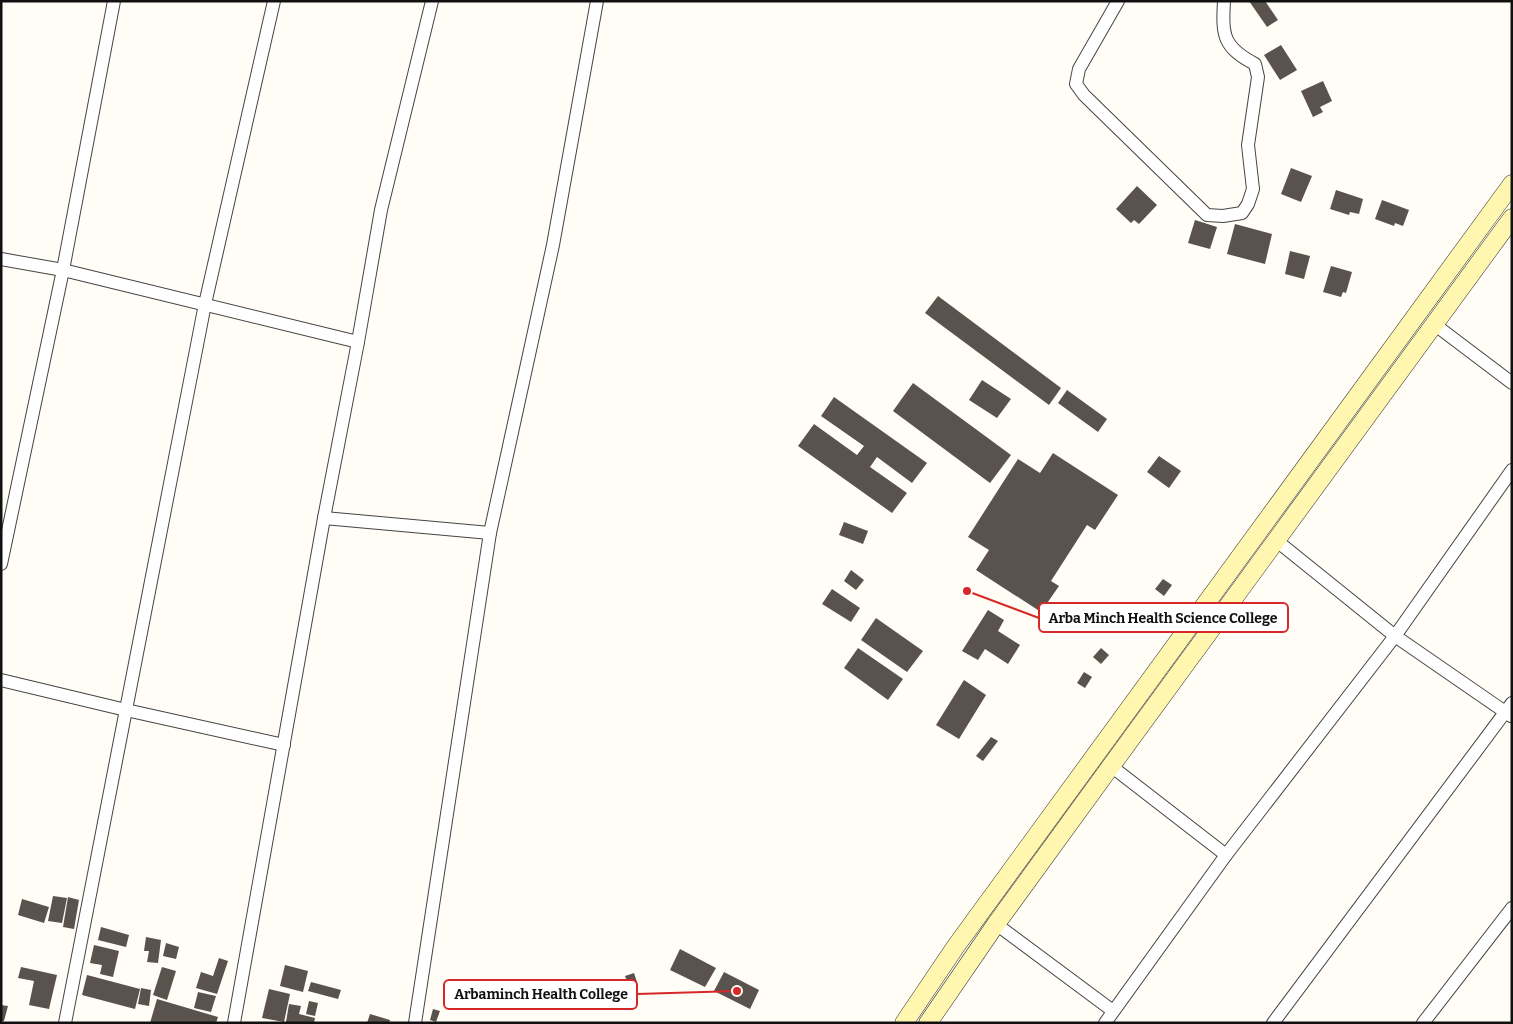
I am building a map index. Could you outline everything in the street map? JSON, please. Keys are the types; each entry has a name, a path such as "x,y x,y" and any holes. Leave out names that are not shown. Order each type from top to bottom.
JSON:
{"main road":[{"path":"904,1023 962,938 1512,184"},
{"path":"928,1023 996,924 1512,218"}],"street":[{"path":"1,564 63,270 114,1"},
{"path":"65,1023 205,304 274,1"},
{"path":"234,1023 381,210 432,1"},
{"path":"416,1023 490,533 553,245 597,1"},
{"path":"1118,1 1079,69 1076,84 1207,215 1223,216 1242,213 1248,204 1253,189 1248,145 1258,77 1255,64 1239,56 1229,46 1223,23 1224,1"},
{"path":"1,258 63,270 358,342"},
{"path":"1434,324 1512,383"},
{"path":"1105,1023 1226,855 1395,636 1512,470"},
{"path":"324,518 490,533"},
{"path":"1273,1023 1510,710 1395,636 1277,541"},
{"path":"1,680 284,745"},
{"path":"1111,766 1226,855"},
{"path":"1423,1023 1512,908"},
{"path":"996,924 1113,1011"}],"building":[{"path":"1249,1 1265,1 1278,20 1267,27"},
{"path":"1281,45 1297,70 1280,80 1264,55"},
{"path":"1323,81 1332,101 1320,107 1323,112 1313,117 1301,91"},
{"path":"1291,168 1312,176 1301,202 1281,194"},
{"path":"1137,186 1157,205 1139,224 1134,220 1131,223 1116,209"},
{"path":"1336,190 1363,199 1359,214 1350,212 1349,215 1330,209"},
{"path":"1382,200 1409,210 1403,226 1395,223 1394,226 1375,219"},
{"path":"1195,220 1217,227 1210,249 1188,243"},
{"path":"1235,224 1272,234 1265,264 1227,254"},
{"path":"1290,251 1310,256 1304,279 1285,274"},
{"path":"1331,266 1352,272 1346,293 1343,292 1341,297 1323,292"},
{"path":"938,296 1061,388 1049,405 925,313"},
{"path":"982,380 1011,399 997,418 969,400"},
{"path":"913,383 1011,455 990,483 893,411"},
{"path":"1067,390 1107,419 1098,432 1058,403"},
{"path":"834,397 927,463 912,483 877,457 870,467 907,493 892,513 798,446 814,424 857,455 864,446 821,416"},
{"path":"1053,453 1118,495 1095,530 1087,525 1051,581 1059,586 1041,612 976,570 989,550 968,537 1018,459 1040,473"},
{"path":"1159,456 1181,471 1169,488 1147,472"},
{"path":"844,522 868,531 863,544 839,535"},
{"path":"851,570 864,580 856,590 844,581"},
{"path":"1163,579 1172,585 1164,596 1155,589"},
{"path":"832,589 860,608 851,622 822,604"},
{"path":"988,610 1004,620 998,631 1020,645 1008,664 985,649 978,660 962,651"},
{"path":"876,618 923,651 907,672 861,640"},
{"path":"858,648 903,679 888,700 844,668"},
{"path":"1101,648 1109,655 1101,664 1093,657"},
{"path":"1084,672 1092,677 1085,688 1077,683"},
{"path":"964,680 986,695 959,739 936,725"},
{"path":"991,737 998,741 983,761 976,756"},
{"path":"53,896 67,898 62,923 48,921"},
{"path":"68,897 79,900 74,929 63,927"},
{"path":"22,899 49,907 44,923 18,915"},
{"path":"101,927 129,935 126,947 98,940"},
{"path":"146,937 161,940 158,963 147,962 149,951 144,951"},
{"path":"166,943 179,947 176,959 163,956"},
{"path":"94,945 119,951 113,977 100,974 102,965 90,963"},
{"path":"680,949 716,968 705,987 670,970"},
{"path":"219,958 228,961 217,994 196,988 201,972 213,976"},
{"path":"285,965 308,971 303,992 280,986"},
{"path":"21,967 57,975 49,1009 29,1005 34,981 18,978"},
{"path":"162,967 176,971 167,1000 153,995"},
{"path":"724,972 759,990 750,1009 714,991"},
{"path":"634,973 637,982 629,986 625,976"},
{"path":"87,975 140,989 135,1009 82,995"},
{"path":"311,982 341,990 338,999 308,991"},
{"path":"141,988 151,990 149,1006 138,1004"},
{"path":"269,989 290,994 284,1022 262,1018"},
{"path":"198,992 216,996 211,1012 194,1008"},
{"path":"157,999 218,1017 216,1023 150,1023"},
{"path":"309,1001 318,1003 315,1016 306,1014"},
{"path":"289,1004 301,1006 299,1014 315,1018 314,1023 286,1022"},
{"path":"1,1005 8,1006 4,1021 1,1021"},
{"path":"433,1009 440,1011 436,1022 430,1020"},
{"path":"370,1014 390,1020 389,1023 367,1023"}],"place":[{"name":"Arba Minch Health Science College","path":"967,591"},
{"name":"Arbaminch Health College","path":"737,991"}]}
